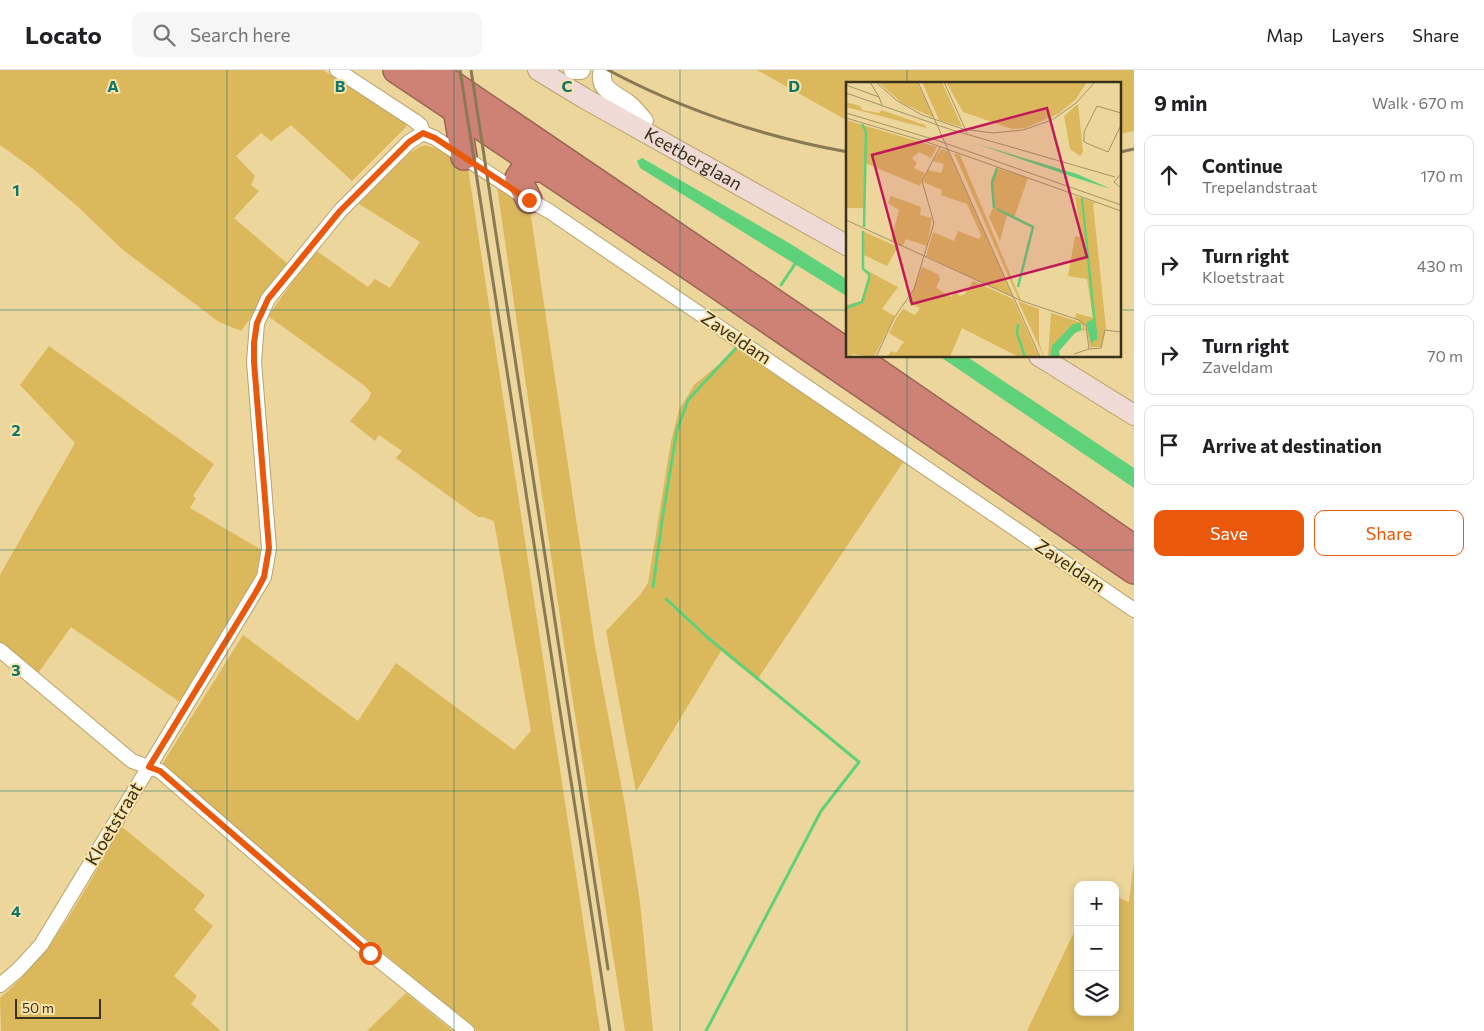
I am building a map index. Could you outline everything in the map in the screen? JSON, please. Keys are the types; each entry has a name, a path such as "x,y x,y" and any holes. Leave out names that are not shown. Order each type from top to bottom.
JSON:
{"highway":[{"path":"396,70 545,169 1134,571"},
{"path":"432,70 846,351"},
{"path":"456,109 464,157"},
{"path":"529,200 518,178 524,169 545,169"},
{"path":"858,358 1134,548"}],"main road":[{"name":"Keetberglaan","path":"538,70 584,98 846,245"},
{"name":"Keetberglaan","path":"556,70 846,233"},
{"path":"1042,358 1134,415"},
{"path":"1065,358 1134,402"}],"street":[{"name":"Zaveldam","path":"337,70 415,121 421,126 423,133 435,138 565,222 1134,610"},
{"path":"573,70 581,70"},
{"path":"603,70 602,78 608,92 628,104 644,121"},
{"name":"Kloetstraat","path":"0,985 18,970 41,945 264,577 269,548 254,362 257,323 262,310 268,299 340,211 409,142 423,133"},
{"path":"0,650 132,760 160,771 370,953 467,1031"}],"shaded area":[{"path":"0,70 323,70 405,122 406,127 352,181 291,125 271,141 261,133 236,156 255,176 251,185 259,191 234,218 289,265 241,331 219,322 123,250 76,205 32,168 0,145"},
{"path":"757,70 1134,70 1134,131 1122,134 1122,82 846,82 846,120"},
{"path":"425,145 435,148 468,168 600,1031 477,1031 161,766 243,635 358,721 396,663 514,750 531,731 494,521 478,517 396,458 402,451 379,435 375,441 350,421 368,400 371,393 365,386 268,316 315,250 368,287 375,279 390,288 420,242 359,204 399,162 408,154"},
{"path":"642,158 789,243 846,279 846,296 640,168 637,161"},
{"path":"497,187 530,210 595,646 625,805 640,902 653,1031 625,1031 565,651"},
{"path":"49,346 214,464 193,496 196,498 190,508 260,549 261,569 184,705 71,627 36,676 0,644 0,575 75,443 20,385"},
{"path":"737,349 904,461 757,680 721,651 636,792 606,631 640,595 648,583 671,441 679,410 694,385"},
{"path":"942,358 969,358 1134,468 1134,488"},
{"path":"121,826 205,895 194,910 213,926 174,976 197,996 191,1004 221,1031 1,1031 0,998 19,980 53,940 82,896"},
{"path":"1134,860 1134,1031 1027,1031 1074,932 1074,1016 1119,1016 1119,898 1129,902"},
{"path":"406,993 453,1031 367,1031"}],"waterway":[{"path":"781,285 797,261"},
{"path":"653,587 677,430 688,400 737,347"},
{"path":"666,599 707,637 859,762 821,811 706,1031"}],"railway":[{"path":"460,70 610,1031"},
{"path":"471,70 608,969"},
{"path":"608,70 665,98 695,110 755,130 846,152"},
{"path":"1122,152 1134,149"}],"route":[{"path":"370,953 160,771 149,767 264,577 269,548 254,343 257,323 268,299 340,211 409,142 423,133 435,138 529,200"}]}
